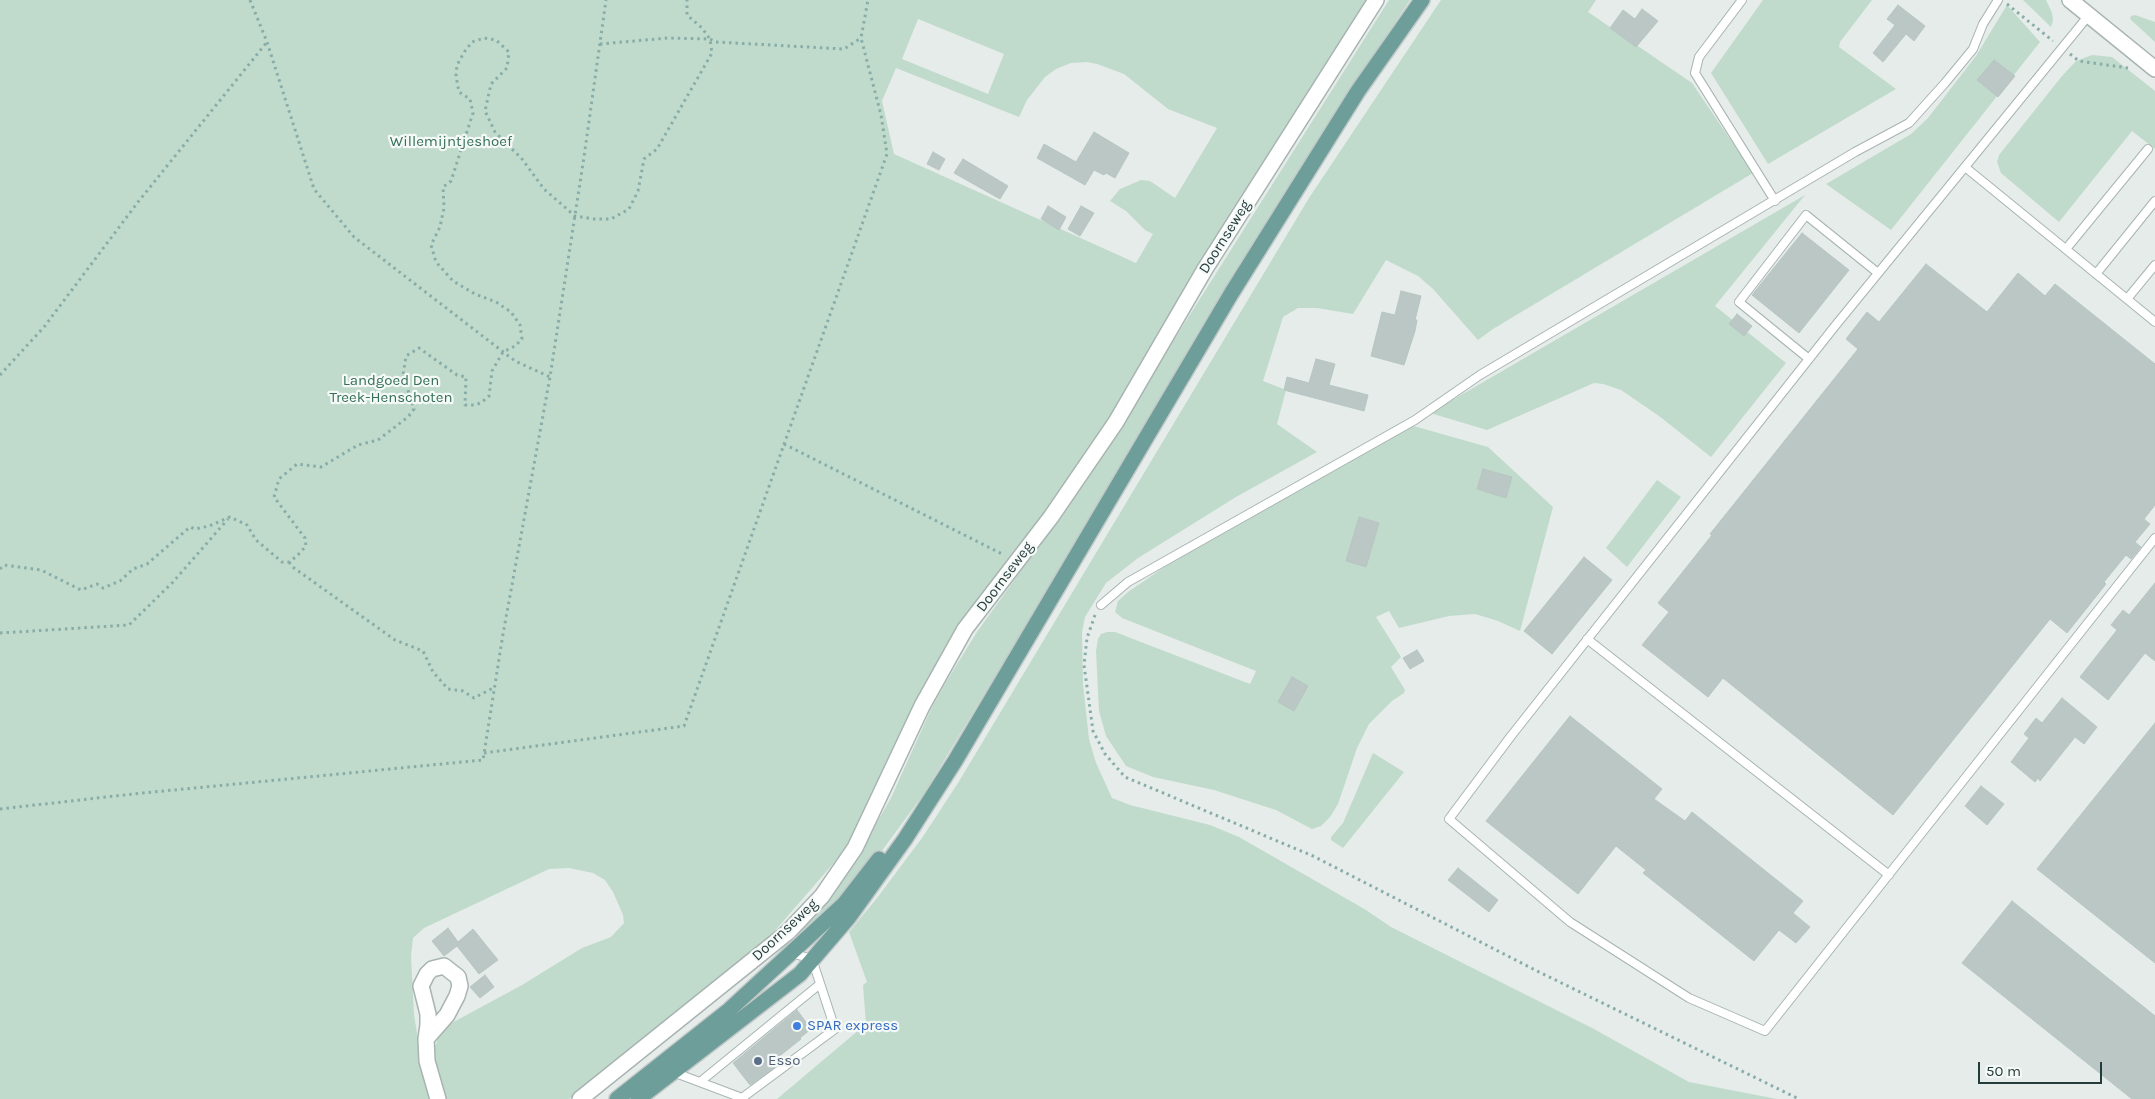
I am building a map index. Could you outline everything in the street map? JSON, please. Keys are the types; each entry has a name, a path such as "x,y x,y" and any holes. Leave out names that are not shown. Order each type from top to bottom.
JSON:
{"main road":[{"name":"Doornseweg","path":"638,1099 800,974 854,909 905,840 955,761 1231,294 1358,91 1422,0"},
{"name":"Doornseweg","path":"617,1099 728,1011 844,904 955,761"}],"street":[{"name":"Doornseweg","path":"580,1099 788,932 822,896 855,848 922,706 966,629 1051,517 1116,422 1205,269 1376,0"},
{"path":"2070,0 2155,69"},
{"path":"426,1039 430,1074 438,1099"}],"lane":[{"path":"1742,0 1699,57 1695,72 1775,201"},
{"path":"1101,606 1128,582 1415,420 1480,375 1855,152 1909,123 1973,49 1983,24 1998,0"},
{"path":"2089,15 1809,358 1511,736 1450,820 1570,922 1690,998 1765,1031 2155,538"},
{"path":"2066,249 2148,149"},
{"path":"1965,167 2155,322"},
{"path":"2096,274 2155,201"},
{"path":"1809,358 1739,302 1806,215 1878,273"},
{"path":"2127,299 2155,265"},
{"path":"1587,639 1889,874"},
{"name":"Doornseweg","path":"791,953 812,959"},
{"path":"673,1055 673,1072 742,1098 835,1029 812,959"},
{"path":"700,1082 820,984"}],"path":[{"path":"250,0 267,42 314,189 354,237 515,361 550,377"},
{"path":"0,809 483,760 550,377 606,0"},
{"path":"0,569 4,565 41,570 81,590 98,584 103,588 120,581 133,569 147,564 190,527 195,529 209,526 230,517 246,525 256,540 276,559 282,562 289,562 297,556 306,546 305,538 274,497 279,479 297,464 321,466 358,445 378,440 408,416 414,410 403,375 406,356 419,348 457,375 466,377 465,405 481,403 489,396 492,371 503,352 515,346 522,339 520,325 511,312 453,281 436,262 430,246 440,227 444,208 443,187 451,181 472,113 470,99 459,92 456,76 457,65 472,42 484,38 496,40 509,52 507,68 491,84 484,111 495,132 522,159 544,189 575,216 594,219 610,218 629,209 638,191 644,159 657,149 712,53 710,39 702,28 687,15 687,0"},
{"path":"484,753 684,726 888,154 881,115 862,38 868,0"},
{"path":"600,44 668,38 710,39 716,42 844,49 862,38"},
{"path":"0,375 44,327 138,202 267,42"},
{"path":"784,444 1017,561"},
{"path":"0,633 128,625 173,582 230,517"},
{"path":"289,562 294,568 395,640 423,651 434,672 448,689 463,691 474,698 495,687"},
{"path":"1101,606 1087,638 1084,665 1088,700 1093,731 1105,754 1125,777 1314,856 1503,954 1799,1099"}],"green space":[{"name":"Landgoed Den Treek-Henschoten","path":"0,0 1370,0 1154,342 1084,461 997,574 963,623 865,821 845,850 766,941 636,1053 569,1099 447,1099 433,1063 433,1052 438,1038 448,1025 522,985 582,948 611,937 624,923 623,915 613,892 605,880 593,873 569,868 549,869 424,928 413,938 411,956 414,1015 423,1069 431,1099 0,1099","holes":["918,19 1004,54 988,94 902,59","1087,62 1124,74 1168,109 1217,128 1175,198 1150,181 1141,180 1120,189 1110,201 1126,211 1145,230 1153,234 1136,263 894,154 882,101 896,68 1019,117 1027,100 1045,77 1056,69 1071,63"]},
{"path":"1389,0 1410,0 1329,124 925,792 857,885 742,993 834,890 854,862 891,798 931,709 977,632 1050,530 1134,403"},
{"path":"1441,0 1596,0 1588,12 1692,83 1753,173 1493,329 1478,340 1433,289 1418,276 1386,260 1353,314 1317,308 1298,308 1283,317 1263,381 1286,390 1277,424 1317,452 1236,497 1138,558 1106,583 1085,617 1082,632 1083,684 1089,739 1096,763 1112,798 1130,805 1210,825 1239,837 1366,910 1391,927 1594,1029 1689,1082 1777,1099 777,1099 866,1024 863,985 867,982 849,932 922,838 958,783 1309,198"},
{"path":"1763,0 1872,0 1840,42 1839,47 1896,89 1768,164 1711,73"},
{"path":"2023,0 2046,0 2052,13 2051,27"},
{"path":"2007,5 2040,42 1891,230 1826,184 1911,134 1928,118 1976,56"},
{"path":"2135,15 2155,22 2155,42 2130,19 2131,16"},
{"path":"2092,55 2112,57 2155,91 2155,149 2132,131 2059,222 2001,173 1997,162 1999,155 2062,76 2076,61"},
{"path":"1805,195 1715,306 1786,363 1711,457 1659,416 1621,390 1603,384 1594,383 1487,430 1430,413"},
{"path":"1410,425 1488,447 1553,507 1520,631 1498,621 1475,614 1449,616 1399,628 1389,611 1376,617 1401,657 1391,667 1405,690 1369,724 1357,748 1338,804 1330,817 1321,826 1312,829 1276,810 1214,790 1153,777 1126,766 1106,736 1099,711 1096,651 1101,634 1115,632 1250,684 1256,671 1122,618 1115,612 1118,601 1166,566"},
{"path":"1657,480 1681,497 1627,567 1606,548"},
{"path":"1373,753 1404,772 1343,848 1331,840 1331,837 1343,823"}],"building":[{"path":"1898,5 1925,26 1914,41 1906,34 1883,62 1873,53 1895,25 1887,19"},
{"path":"1642,9 1658,21 1636,47 1610,28 1623,10 1635,19"},
{"path":"1994,60 2015,76 1998,97 1977,80"},
{"path":"1094,132 1129,153 1115,178 1094,170 1085,185 1037,158 1044,144 1076,162"},
{"path":"933,152 945,159 939,170 927,164"},
{"path":"963,159 1008,186 1000,199 954,173"},
{"path":"1048,206 1066,217 1059,230 1041,219"},
{"path":"1081,206 1094,213 1080,236 1068,229"},
{"path":"1802,233 1849,270 1799,333 1752,295"},
{"path":"1926,264 1987,312 2018,273 2045,296 2055,284 2155,364 2155,505 2144,519 2150,524 2135,542 2141,547 2131,559 2126,555 2104,582 2106,584 2067,633 2050,619 1893,815 1723,678 1708,697 1642,645 1669,612 1658,603 1712,535 1710,534 1858,349 1846,339 1867,312 1879,322"},
{"path":"1401,291 1421,296 1415,320 1417,320 1415,331 1404,365 1371,356 1382,312 1395,315"},
{"path":"1737,314 1752,326 1744,336 1729,324"},
{"path":"1316,359 1335,364 1329,385 1368,395 1364,411 1284,390 1287,377 1309,383"},
{"path":"1483,469 1512,477 1506,498 1477,489"},
{"path":"1359,517 1379,523 1366,567 1346,561"},
{"path":"1584,557 1612,580 1552,654 1524,631"},
{"path":"2155,583 2155,661 2145,653 2108,700 2080,677 2117,630 2111,625 2123,610 2129,615"},
{"path":"1417,650 1424,661 1410,669 1403,658"},
{"path":"1292,677 1308,686 1294,711 1278,702"},
{"path":"2062,698 2097,727 2084,744 2075,737 2040,781 2038,778 2035,782 2011,762 2029,738 2024,734 2036,718 2042,723"},
{"path":"1570,716 1662,789 1654,799 1685,821 1692,812 1803,901 1793,913 1810,927 1796,943 1779,930 1754,961 1643,873 1646,870 1616,846 1578,894 1486,821"},
{"path":"2155,723 2155,963 2037,869"},
{"path":"1981,786 2004,804 1987,825 1965,806"},
{"path":"1458,868 1498,900 1489,912 1448,880"},
{"path":"2012,901 2155,1016 2155,1099 2132,1099 1962,963"},
{"path":"448,928 458,942 473,929 498,960 479,974 457,946 444,956 432,941"},
{"path":"485,975 494,987 480,998 470,987"},
{"path":"797,1010 811,1029 772,1062 775,1067 750,1085 733,1063"}],"place":[{"name":"SPAR express","path":"797,1026"},
{"name":"Esso","path":"758,1061"}],"park label":[{"name":"Willemijntjeshoef","path":"451,142"}]}
